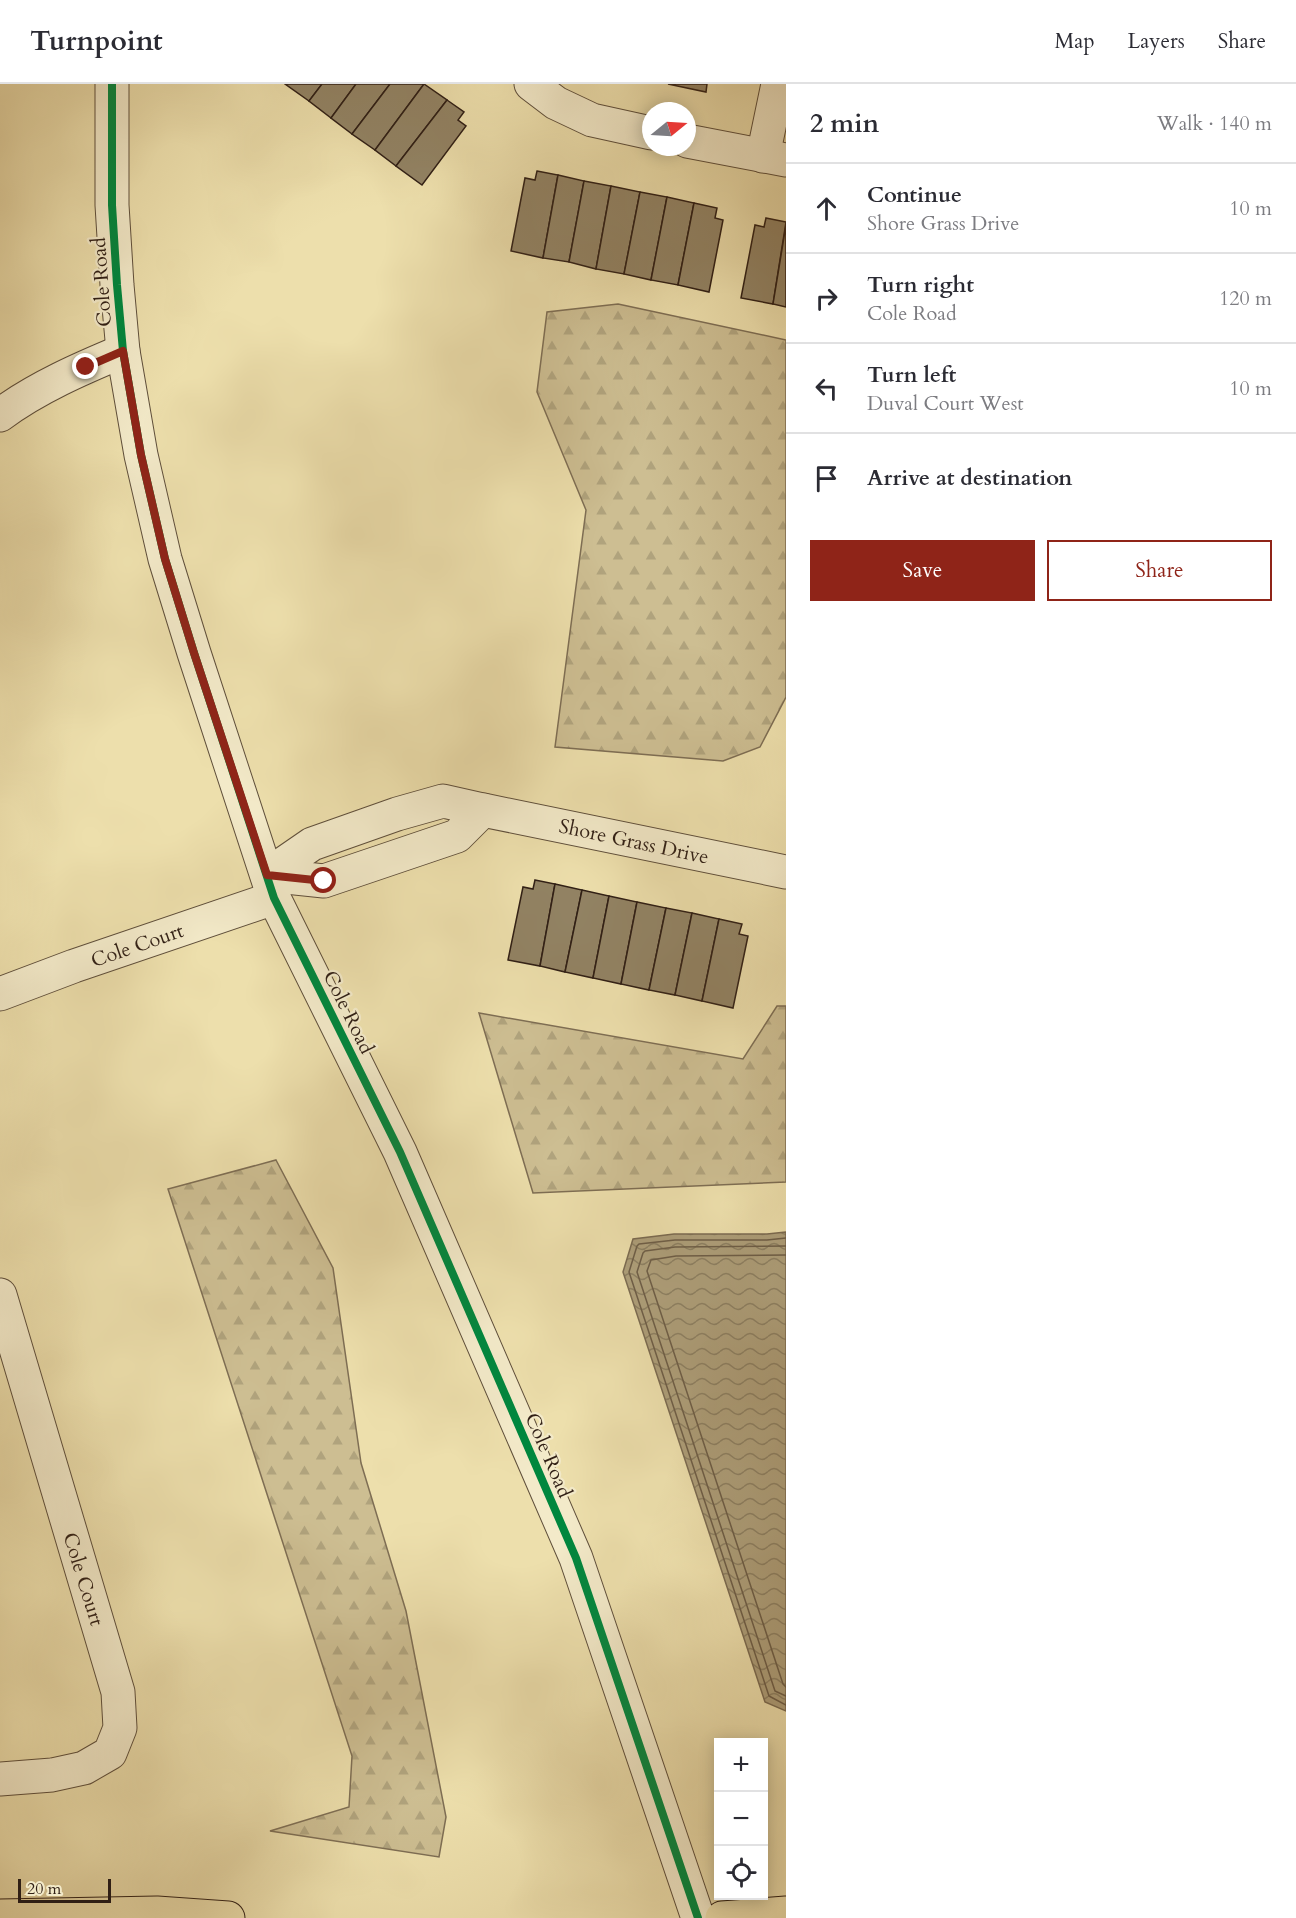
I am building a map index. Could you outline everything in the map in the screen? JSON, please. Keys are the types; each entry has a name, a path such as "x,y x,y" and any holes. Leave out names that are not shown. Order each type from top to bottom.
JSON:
{"highway":[{"path":"0,1916 157,1913 228,1918"},
{"path":"722,1918 786,1913"}],"street":[{"name":"Cole Road","path":"112,84 112,205 123,351 141,455 165,559 194,653 270,886 400,1152 576,1558 698,1918"},
{"path":"531,84 556,103 592,120 642,132"},
{"path":"696,143 775,158 778,84"},
{"path":"0,415 12,406 86,367 123,351"},
{"name":"Shore Grass Drive","path":"270,886 312,844 397,814 443,801 786,872"},
{"path":"270,886 324,881 457,836 483,810"},
{"path":"397,814 410,852"},
{"name":"Cole Court","path":"0,994 86,962 270,886"},
{"name":"Cole Court","path":"0,1295 118,1692 120,1728 110,1753 84,1768 52,1775 0,1779"}],"green space":[{"path":"618,304 786,340 786,697 760,747 723,761 555,747 586,510 537,392 547,312"},
{"path":"777,1006 786,1006 786,1182 533,1193 479,1013 743,1059"},
{"path":"276,1160 333,1268 361,1463 406,1611 446,1817 439,1857 270,1831 349,1807 352,1756 168,1189"}],"water":[{"path":"786,1232 786,1711 765,1702 623,1272 633,1239 674,1234"}],"building":[{"path":"285,84 322,84 309,101"},
{"path":"322,84 356,84 331,118 309,101"},
{"path":"356,84 390,84 352,134 331,118"},
{"path":"390,84 424,84 375,150 352,134"},
{"path":"424,84 447,100 396,166 375,150"},
{"path":"668,84 707,84 706,92"},
{"path":"447,100 464,112 458,120 466,126 422,185 396,166"},
{"path":"537,171 558,175 543,258 511,251 525,178 535,180"},
{"path":"558,175 584,181 569,262 543,258"},
{"path":"584,181 611,186 596,269 569,262"},
{"path":"611,186 640,192 624,274 596,269"},
{"path":"640,192 667,197 651,280 624,274"},
{"path":"667,197 694,203 678,285 651,280"},
{"path":"694,203 717,208 715,218 723,220 709,292 678,285"},
{"path":"766,218 786,222 773,304 741,298 755,225 764,227"},
{"path":"786,225 786,307 773,304"},
{"path":"535,880 555,884 540,966 508,960 523,887 533,889"},
{"path":"555,884 582,890 565,972 540,966"},
{"path":"582,890 609,896 593,978 565,972"},
{"path":"609,896 637,902 621,984 593,978"},
{"path":"637,902 666,908 649,990 621,984"},
{"path":"666,908 692,913 675,995 649,990"},
{"path":"692,913 719,919 702,1001 675,995"},
{"path":"719,919 742,924 739,934 748,936 733,1008 702,1001"}],"cycle path":[{"path":"112,84 112,205 123,351 141,455 165,559 194,653 274,898 400,1152 576,1558 698,1918"}],"route":[{"path":"86,367 123,351 141,455 165,559 267,875 324,881"}]}
